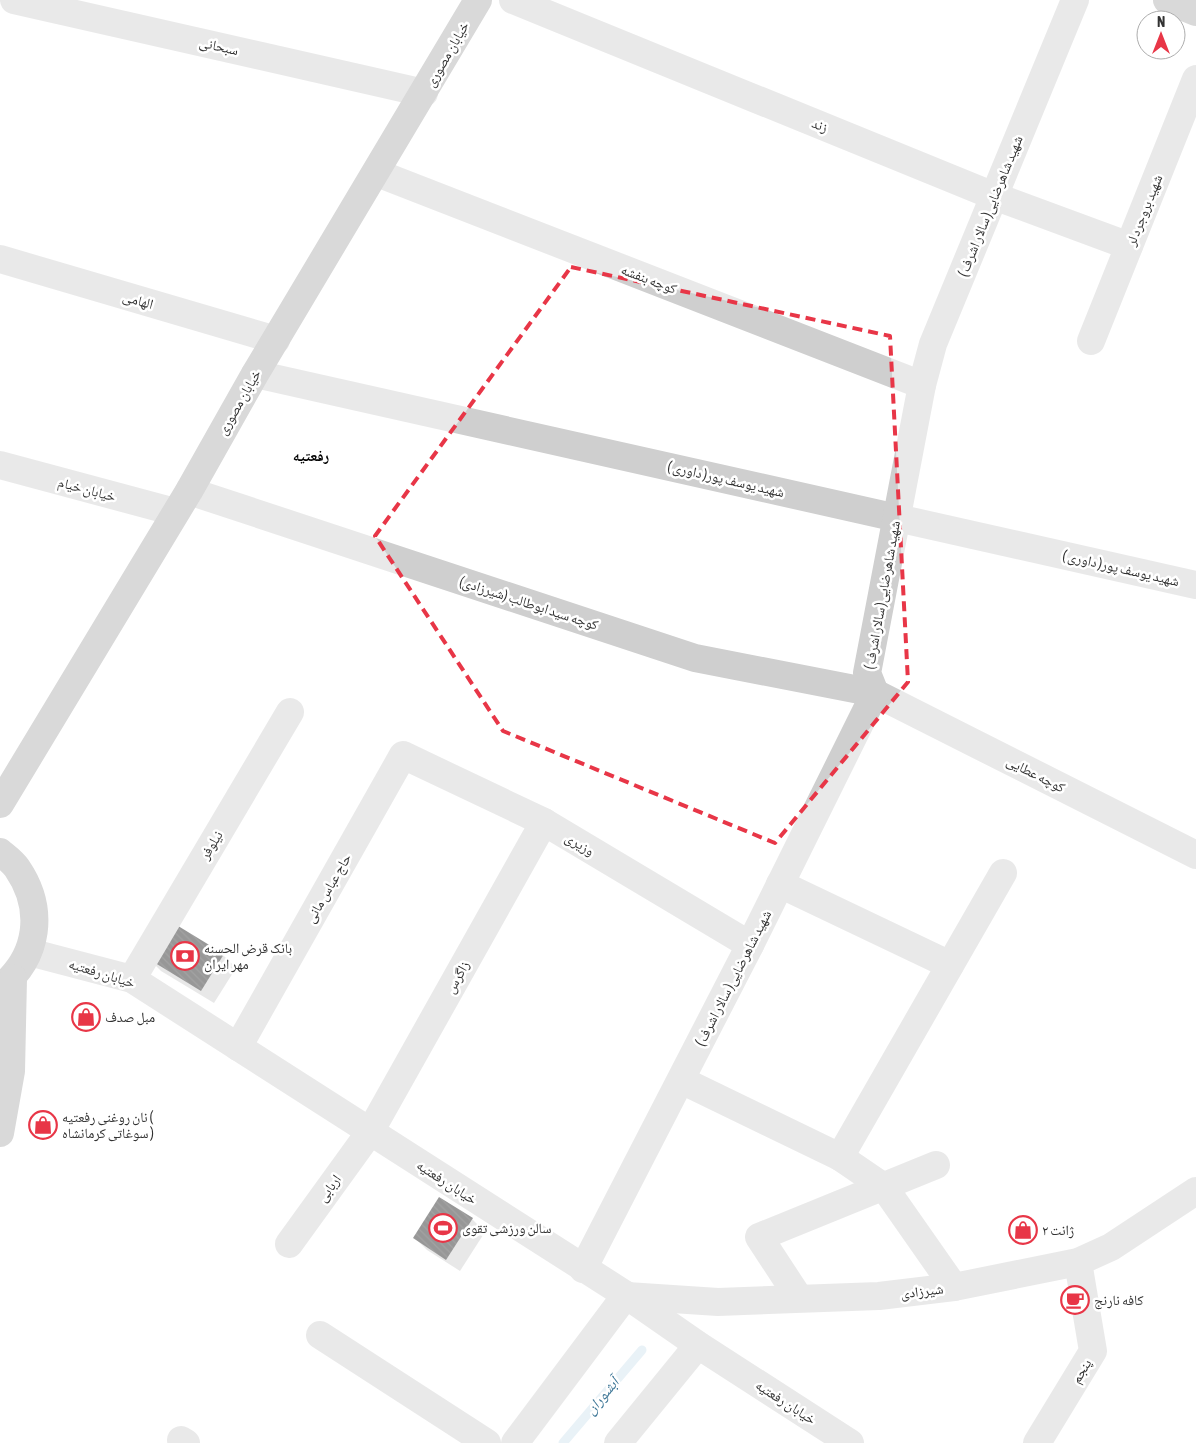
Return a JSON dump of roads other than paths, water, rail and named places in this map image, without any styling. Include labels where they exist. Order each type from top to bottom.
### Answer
[{"type":"main road","name":"خیابان مصوری","points":[[0,804],[182,502],[255,374],[478,0]]},
{"type":"main road","points":[[1167,0],[1196,12]]},
{"type":"main road","points":[[0,852],[16,866],[28,885],[34,907],[35,930],[29,952],[22,966],[6,983],[11,1070],[0,1133]]},
{"type":"street","name":"سبحانی","points":[[14,0],[424,92]]},
{"type":"street","name":"زند","points":[[513,0],[994,196],[1129,246]]},
{"type":"street","name":"شهید شاهرضایی( سالار اشرف )","points":[[583,1270],[750,946],[875,693],[867,673],[922,385],[934,344],[1075,0]]},
{"type":"street","name":"شهید بروجرد لر","points":[[1092,341],[1196,79]]},
{"type":"street","name":"کوچه بنفشه","points":[[376,172],[922,385]]},
{"type":"street","name":"الهامی","points":[[0,259],[276,340]]},
{"type":"street","name":"شهید یوسف پور( داوری )","points":[[255,374],[1196,585]]},
{"type":"street","name":"خیابان خیام","points":[[0,465],[182,502]]},
{"type":"street","name":"کوچه سید ابوطالب (شیرزادی)","points":[[182,502],[695,658],[875,693]]},
{"type":"street","name":"کوچه عطایی","points":[[875,693],[1196,855]]},
{"type":"street","name":"نیلوفر","points":[[132,979],[290,712]]},
{"type":"street","name":"وزیری","points":[[403,755],[544,822],[750,946]]},
{"type":"street","name":"حاج عباس مانی","points":[[238,1047],[403,755]]},
{"type":"street","name":"زاگرس","points":[[370,1132],[544,822]]},
{"type":"street","points":[[840,1157],[1003,872]]},
{"type":"street","points":[[780,884],[950,965]]},
{"type":"street","name":"خیابان رفعتیه","points":[[29,952],[132,979],[626,1296],[850,1443]]},
{"type":"street","points":[[681,1080],[840,1157],[884,1187],[954,1288]]},
{"type":"street","name":"اربابی","points":[[289,1244],[370,1132]]},
{"type":"street","points":[[799,1298],[759,1237],[936,1165]]},
{"type":"street","name":"شیرزادی","points":[[626,1296],[718,1302],[879,1296],[954,1288],[1078,1262],[1112,1247],[1196,1191]]},
{"type":"street","name":"پنجم","points":[[1037,1443],[1093,1351],[1078,1262]]},
{"type":"street","points":[[514,1443],[626,1296]]},
{"type":"street","points":[[320,1335],[487,1443]]},
{"type":"street","points":[[618,1443],[698,1345]]},
{"type":"waterway","name":"آبشوران","points":[[563,1443],[642,1350]]},
{"type":"place","name":"بانک قرض الحسنه مهر ایران","points":[[185,956]]},
{"type":"place","name":"مبل صدف","points":[[86,1017]]},
{"type":"place","name":"نان روغنی رفعتیه ( سوغاتی کرمانشاه )","points":[[43,1125]]},
{"type":"place","name":"سالن ورزشی تقوی","points":[[443,1228]]},
{"type":"place","name":"ژانت ۲","points":[[1023,1230]]},
{"type":"place","name":"کافه نارنج","points":[[1075,1300]]},
{"type":"district","name":"رفعتیه","points":[[311,456]]}]
